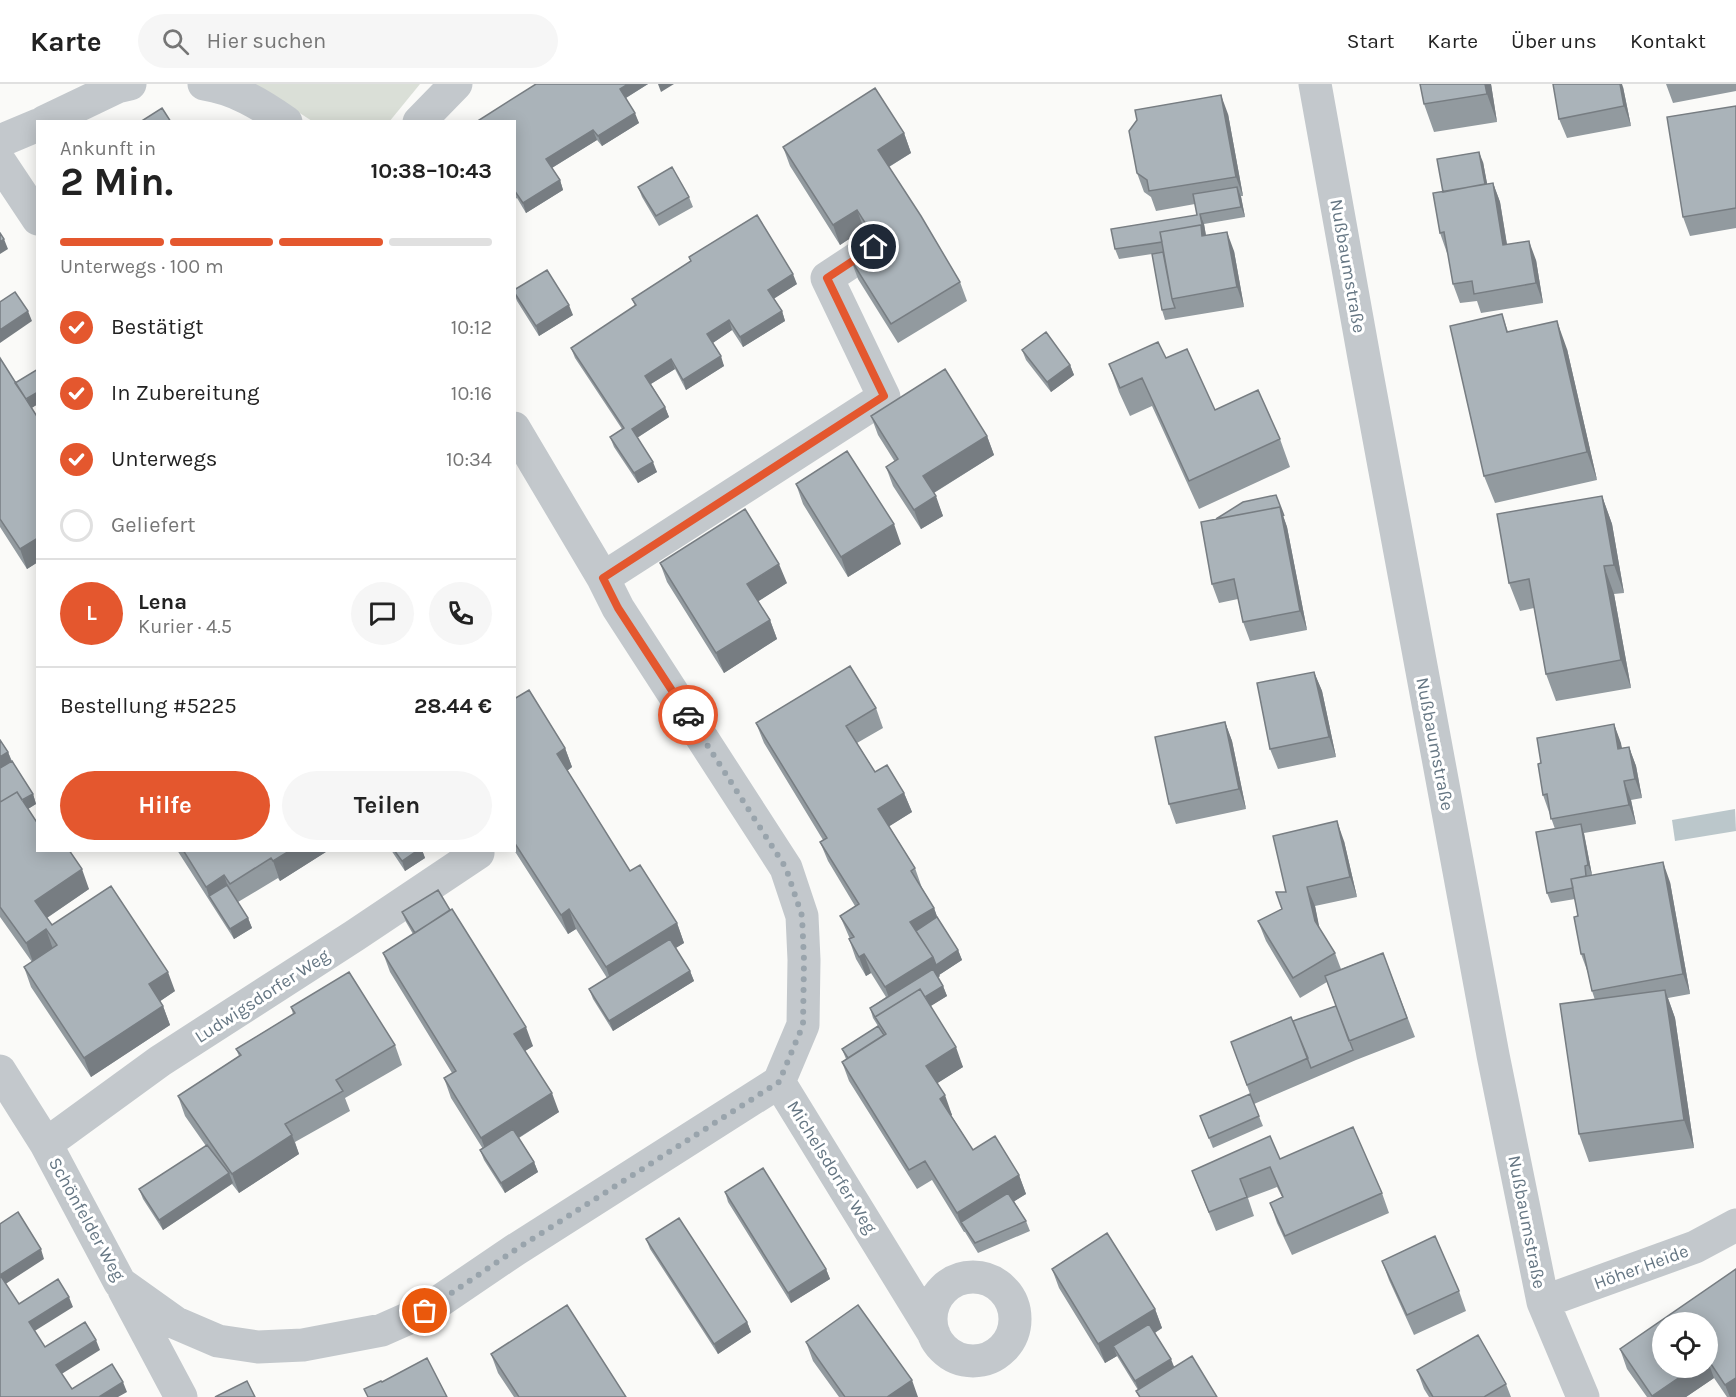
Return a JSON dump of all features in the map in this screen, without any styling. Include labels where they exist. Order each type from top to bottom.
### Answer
[{"type":"street","points":[[48,120],[117,87],[130,84]]},
{"type":"street","points":[[204,84],[236,92],[260,104],[283,120]]},
{"type":"street","points":[[421,120],[456,84]]},
{"type":"street","name":"Nußbaumstraße","points":[[1316,84],[1367,375],[1491,1043],[1543,1302],[1583,1397]]},
{"type":"street","points":[[0,141],[36,126]]},
{"type":"street","points":[[0,162],[36,216]]},
{"type":"street","points":[[603,578],[884,396],[827,278],[874,247]]},
{"type":"street","name":"Michelsdorfer Weg","points":[[516,431],[603,578],[618,608],[786,868],[802,916],[803,1025],[779,1082],[934,1334]]},
{"type":"street","name":"Ludwigsdorfer Weg","points":[[46,1144],[160,1061],[354,936],[477,852]]},
{"type":"street","name":"Schönfelder Weg","points":[[0,1071],[46,1144],[120,1283],[176,1323],[218,1341],[258,1347],[303,1345],[382,1330],[425,1311],[515,1250],[779,1082]]},
{"type":"street","name":"Höher Heide","points":[[1543,1302],[1695,1246],[1736,1225]]},
{"type":"street","points":[[120,1283],[181,1397]]},
{"type":"shaded area","points":[[255,84],[420,84],[391,120],[310,120]]},
{"type":"shaded area","points":[[1735,809],[1736,831],[1675,841],[1672,820]]},
{"type":"building","points":[[536,84],[628,84],[620,89],[635,113],[598,136],[593,130],[546,159],[560,180],[523,203],[516,193],[516,120],[479,120]]},
{"type":"building","points":[[1420,84],[1485,84],[1487,94],[1424,104]]},
{"type":"building","points":[[1553,84],[1620,84],[1624,106],[1559,119]]},
{"type":"building","points":[[875,88],[904,133],[878,150],[960,282],[891,324],[851,260],[878,243],[857,210],[833,225],[783,147]]},
{"type":"building","points":[[1221,95],[1236,177],[1149,191],[1147,180],[1137,173],[1129,131],[1137,120],[1135,110]]},
{"type":"building","points":[[1736,106],[1736,208],[1683,217],[1667,117]]},
{"type":"building","points":[[162,108],[170,120],[143,120]]},
{"type":"building","points":[[1479,152],[1485,184],[1443,192],[1437,159]]},
{"type":"building","points":[[672,167],[689,197],[656,216],[638,187]]},
{"type":"building","points":[[1493,183],[1503,245],[1529,241],[1536,283],[1474,294],[1472,281],[1453,284],[1444,232],[1440,233],[1433,193]]},
{"type":"building","points":[[1237,187],[1241,207],[1200,214],[1204,234],[1201,225],[1160,232],[1162,242],[1115,249],[1111,229],[1197,215],[1193,194]]},
{"type":"building","points":[[757,215],[793,274],[768,290],[782,311],[740,337],[729,320],[707,334],[721,356],[683,380],[671,359],[645,376],[665,407],[632,429],[653,462],[634,473],[610,437],[624,428],[571,348],[636,305],[632,299],[691,261],[689,257]]},
{"type":"building","points":[[1201,225],[1202,236],[1227,232],[1237,287],[1172,299],[1160,232]]},
{"type":"building","points":[[1163,252],[1175,308],[1162,310],[1152,254]]},
{"type":"building","points":[[547,270],[569,305],[536,326],[516,295],[516,289]]},
{"type":"building","points":[[15,292],[28,311],[0,330],[0,302]]},
{"type":"building","points":[[1502,314],[1507,332],[1557,321],[1587,452],[1484,476],[1450,326]]},
{"type":"building","points":[[1046,332],[1070,365],[1047,382],[1022,350]]},
{"type":"building","points":[[1158,342],[1166,358],[1187,349],[1215,410],[1258,390],[1280,439],[1189,481],[1142,378],[1120,388],[1109,364]]},
{"type":"building","points":[[0,358],[36,415],[36,539],[20,549],[0,519]]},
{"type":"building","points":[[945,369],[987,436],[923,476],[936,496],[914,510],[886,467],[898,459],[871,416]]},
{"type":"building","points":[[36,370],[36,393],[26,399],[15,383]]},
{"type":"building","points":[[847,451],[894,524],[841,557],[796,484]]},
{"type":"building","points":[[1276,495],[1284,516],[1280,507],[1216,519],[1243,502]]},
{"type":"building","points":[[1602,496],[1614,565],[1604,566],[1621,660],[1546,674],[1529,579],[1509,583],[1497,514]]},
{"type":"building","points":[[1280,507],[1300,611],[1243,622],[1234,579],[1212,584],[1201,522]]},
{"type":"building","points":[[745,509],[779,564],[747,584],[770,620],[716,653],[660,563]]},
{"type":"building","points":[[850,666],[876,708],[846,726],[875,772],[887,765],[904,793],[878,809],[915,868],[911,871],[934,908],[910,922],[933,957],[885,987],[864,954],[859,957],[849,939],[854,937],[840,916],[859,904],[820,842],[827,838],[756,723]]},
{"type":"building","points":[[1314,672],[1329,737],[1270,749],[1257,683]]},
{"type":"building","points":[[529,690],[565,748],[557,754],[630,871],[640,865],[677,923],[606,967],[569,909],[561,915],[516,845],[516,698]]},
{"type":"building","points":[[1225,722],[1239,789],[1169,804],[1155,737]]},
{"type":"building","points":[[1614,724],[1618,749],[1629,747],[1635,779],[1624,781],[1629,805],[1551,819],[1547,794],[1543,795],[1537,738]]},
{"type":"building","points":[[0,740],[8,752],[0,757]]},
{"type":"building","points":[[12,761],[33,794],[22,800],[17,792],[0,802],[0,768]]},
{"type":"building","points":[[17,792],[36,821],[36,852],[70,852],[82,869],[35,901],[52,925],[111,886],[168,972],[149,984],[163,1006],[84,1058],[24,967],[57,945],[46,929],[26,943],[0,907],[0,802]]},
{"type":"building","points":[[1337,821],[1350,877],[1307,887],[1315,921],[1335,953],[1293,978],[1258,921],[1282,909],[1276,892],[1286,892],[1273,836]]},
{"type":"building","points":[[1581,824],[1588,865],[1585,866],[1586,876],[1571,879],[1573,888],[1547,893],[1536,832]]},
{"type":"building","points":[[184,852],[288,852],[273,861],[271,858],[230,884],[224,875],[206,887]]},
{"type":"building","points":[[395,852],[415,852],[402,861]]},
{"type":"building","points":[[1663,862],[1683,974],[1592,991],[1584,954],[1581,954],[1574,917],[1578,916],[1571,879]]},
{"type":"building","points":[[227,885],[248,918],[230,929],[209,896]]},
{"type":"building","points":[[438,890],[450,910],[415,933],[402,912]]},
{"type":"building","points":[[452,909],[526,1027],[514,1034],[552,1093],[481,1138],[444,1078],[456,1071],[383,953]]},
{"type":"building","points":[[937,917],[958,950],[936,965],[916,931]]},
{"type":"building","points":[[670,939],[690,971],[609,1021],[589,989]]},
{"type":"building","points":[[1383,953],[1407,1018],[1349,1041],[1325,976]]},
{"type":"building","points":[[933,969],[943,986],[925,997],[920,989],[875,1017],[870,1008]]},
{"type":"building","points":[[349,972],[395,1045],[336,1080],[343,1091],[285,1124],[292,1135],[232,1174],[178,1096],[241,1055],[236,1049],[295,1013],[291,1007]]},
{"type":"building","points":[[920,989],[956,1047],[926,1066],[945,1095],[940,1099],[973,1150],[995,1136],[1019,1175],[957,1213],[925,1161],[909,1170],[842,1062],[886,1034],[875,1017]]},
{"type":"building","points":[[1665,990],[1684,1120],[1579,1134],[1560,1004]]},
{"type":"building","points":[[1336,1006],[1353,1050],[1311,1068],[1293,1021]]},
{"type":"building","points":[[1291,1017],[1308,1058],[1247,1085],[1231,1042]]},
{"type":"building","points":[[878,1026],[884,1035],[848,1058],[842,1049]]},
{"type":"building","points":[[1250,1094],[1259,1116],[1209,1138],[1200,1116]]},
{"type":"building","points":[[1353,1127],[1382,1193],[1285,1236],[1270,1203],[1283,1197],[1270,1167],[1240,1179],[1247,1197],[1209,1212],[1192,1171],[1270,1136],[1280,1159]]},
{"type":"building","points":[[513,1129],[534,1162],[501,1183],[480,1150]]},
{"type":"building","points":[[207,1145],[229,1173],[159,1220],[139,1189]]},
{"type":"building","points":[[763,1168],[826,1269],[788,1293],[725,1192]]},
{"type":"building","points":[[1008,1193],[1026,1221],[975,1243],[961,1222]]},
{"type":"building","points":[[18,1212],[41,1249],[0,1275],[0,1224]]},
{"type":"building","points":[[679,1218],[747,1322],[714,1344],[646,1239]]},
{"type":"building","points":[[1107,1233],[1155,1309],[1098,1344],[1052,1269]]},
{"type":"building","points":[[1435,1236],[1459,1291],[1407,1315],[1382,1261]]},
{"type":"building","points":[[1736,1269],[1736,1378],[1725,1385],[1718,1374],[1718,1312],[1674,1312]]},
{"type":"building","points":[[0,1275],[19,1304],[58,1279],[69,1297],[29,1322],[45,1347],[85,1322],[96,1340],[56,1365],[72,1389],[112,1364],[123,1382],[99,1397],[0,1397]]},
{"type":"building","points":[[567,1305],[626,1397],[519,1397],[491,1354]]},
{"type":"building","points":[[858,1305],[912,1380],[887,1397],[845,1397],[806,1342]]},
{"type":"building","points":[[1149,1324],[1171,1359],[1135,1381],[1113,1346]]},
{"type":"building","points":[[1652,1327],[1652,1378],[1678,1378],[1652,1396],[1620,1349]]},
{"type":"building","points":[[1478,1335],[1506,1384],[1484,1397],[1433,1397],[1417,1370]]},
{"type":"building","points":[[1192,1356],[1217,1397],[1140,1397],[1136,1391]]},
{"type":"building","points":[[427,1358],[447,1397],[368,1397],[364,1389]]},
{"type":"building","points":[[247,1381],[255,1397],[215,1397]]},
{"type":"way so far","points":[[425,1311],[515,1250],[779,1082],[803,1025],[802,916],[786,868],[688,715]]},
{"type":"route","points":[[688,715],[618,608],[603,578],[884,396],[827,278],[874,247]]}]
